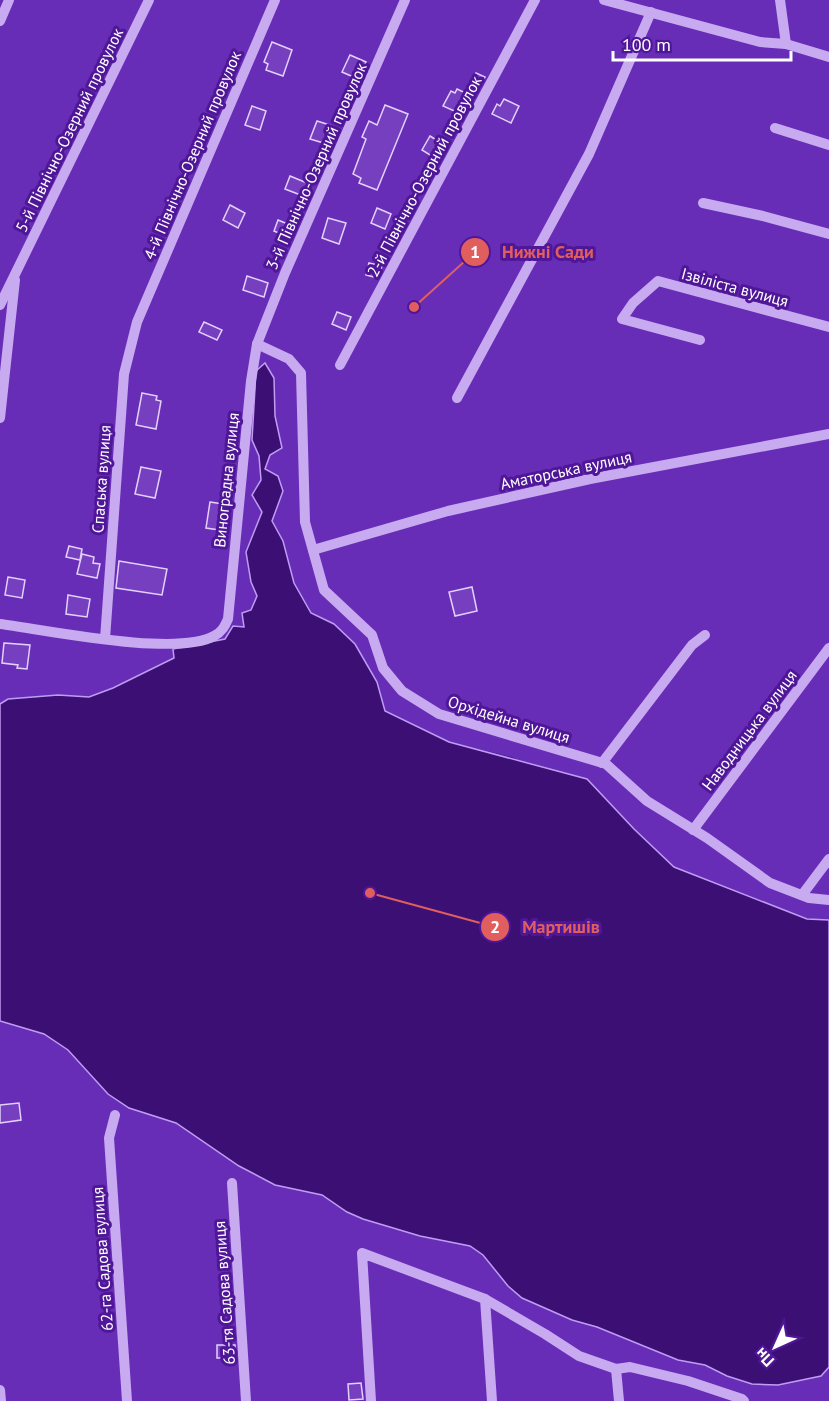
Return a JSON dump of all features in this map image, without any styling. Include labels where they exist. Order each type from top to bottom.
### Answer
[{"type":"street","points":[[0,21],[9,0]]},
{"type":"street","name":"5-й Північно-Озерний провулок","points":[[0,305],[149,0]]},
{"type":"street","name":"4-й Північно-Озерний провулок","points":[[137,322],[275,0]]},
{"type":"street","name":"3-й Північно-Озерний провулок","points":[[257,344],[285,273],[405,0]]},
{"type":"street","name":"2-й Північно-Озерний провулок","points":[[340,365],[535,0]]},
{"type":"street","points":[[604,0],[760,42],[786,44],[829,57]]},
{"type":"street","points":[[780,0],[786,44]]},
{"type":"street","points":[[457,398],[589,154],[651,12]]},
{"type":"street","points":[[775,128],[829,145]]},
{"type":"street","points":[[703,203],[829,234]]},
{"type":"street","points":[[0,418],[16,274]]},
{"type":"street","name":"Ізвіліста вулиця","points":[[700,340],[622,319],[633,303],[658,281],[829,327]]},
{"type":"street","name":"Спаська вулиця","points":[[105,639],[124,374],[137,322]]},
{"type":"street","name":"Орхідейна вулиця","points":[[257,344],[289,359],[301,373],[305,522],[324,590],[372,635],[383,668],[402,691],[439,714],[606,764],[647,801],[770,883],[802,895],[829,900]]},
{"type":"street","name":"Виноградна вулиця","points":[[105,639],[133,643],[192,643],[213,637],[223,630],[228,619],[251,381],[257,344]]},
{"type":"street","name":"Аматорська вулиця","points":[[313,550],[448,511],[590,479],[829,434]]},
{"type":"street","points":[[0,624],[105,639]]},
{"type":"street","points":[[602,763],[692,645],[705,635]]},
{"type":"street","name":"Наводницька вулиця","points":[[693,830],[829,648]]},
{"type":"street","points":[[802,895],[829,859]]},
{"type":"street","name":"62-га Садова вулиця","points":[[115,1115],[109,1138],[126,1401]]},
{"type":"street","name":"63-тя Садова вулиця","points":[[232,1183],[246,1401]]},
{"type":"street","points":[[370,1401],[362,1253],[485,1299],[579,1356],[616,1369],[630,1367],[687,1381],[743,1400]]},
{"type":"street","points":[[485,1299],[492,1401]]},
{"type":"street","points":[[616,1369],[619,1401]]},
{"type":"street","points":[[0,1390],[1,1401]]},
{"type":"shaded area","points":[[0,0],[829,0],[829,920],[807,919],[674,867],[634,829],[512,757],[449,742],[385,711],[377,682],[244,628],[233,626],[225,639],[186,647],[174,658],[113,688],[89,697],[58,695],[8,699],[0,704]]},
{"type":"shaded area","points":[[265,363],[274,378],[275,416],[282,448],[270,455],[265,469],[278,476],[283,491],[272,521],[283,541],[294,583],[311,613],[334,624],[355,644],[377,682],[385,711],[449,742],[587,779],[674,867],[807,919],[829,920],[829,1367],[821,1376],[778,1385],[752,1384],[727,1376],[705,1365],[678,1360],[597,1327],[572,1320],[522,1298],[508,1286],[483,1255],[470,1246],[420,1236],[363,1219],[347,1212],[322,1195],[275,1185],[239,1166],[176,1123],[129,1108],[108,1094],[68,1050],[44,1034],[0,1021],[0,704],[8,699],[58,695],[89,697],[113,688],[174,658],[173,649],[225,639],[233,626],[244,627],[242,613],[251,610],[257,596],[251,582],[246,552],[262,512],[252,495],[261,480],[259,456],[252,440],[256,371]]},
{"type":"shaded area","points":[[0,1021],[44,1034],[68,1050],[108,1094],[129,1108],[176,1123],[239,1166],[275,1184],[322,1195],[347,1212],[363,1219],[420,1236],[470,1246],[483,1255],[508,1286],[522,1298],[572,1320],[597,1327],[678,1360],[704,1365],[727,1376],[821,1376],[829,1367],[829,1401],[0,1401]]},
{"type":"building","points":[[272,42],[292,50],[283,76],[266,70],[268,64],[264,62]]},
{"type":"building","points":[[350,55],[366,62],[358,79],[342,72]]},
{"type":"building","points":[[476,73],[485,77],[479,88],[471,84]]},
{"type":"building","points":[[457,89],[470,95],[461,114],[443,106],[451,91],[455,93]]},
{"type":"building","points":[[504,99],[519,106],[511,123],[492,114],[497,104],[500,106]]},
{"type":"building","points":[[385,105],[408,114],[377,190],[359,183],[361,178],[353,174],[366,139],[362,137],[369,121],[377,125]]},
{"type":"building","points":[[252,106],[266,111],[260,130],[245,125]]},
{"type":"building","points":[[317,121],[333,126],[327,144],[310,139]]},
{"type":"building","points":[[430,136],[446,146],[438,160],[422,150]]},
{"type":"building","points":[[290,176],[307,183],[303,196],[285,189]]},
{"type":"building","points":[[230,205],[245,213],[238,228],[223,220]]},
{"type":"building","points":[[377,208],[391,214],[385,229],[371,223]]},
{"type":"building","points":[[328,218],[346,223],[339,244],[322,238]]},
{"type":"building","points":[[278,220],[290,225],[286,236],[274,231]]},
{"type":"building","points":[[369,263],[382,266],[378,278],[366,275]]},
{"type":"building","points":[[247,276],[268,283],[264,297],[243,290]]},
{"type":"building","points":[[337,312],[351,317],[346,330],[332,324]]},
{"type":"building","points":[[204,322],[222,330],[217,340],[199,332]]},
{"type":"building","points":[[142,393],[157,396],[156,400],[161,401],[156,429],[136,425]]},
{"type":"building","points":[[141,467],[161,471],[155,498],[135,494]]},
{"type":"building","points":[[210,502],[230,505],[226,531],[206,528]]},
{"type":"building","points":[[69,546],[82,549],[80,560],[66,557]]},
{"type":"building","points":[[82,554],[94,557],[93,563],[100,564],[97,578],[77,574]]},
{"type":"building","points":[[119,561],[167,569],[162,595],[116,588]]},
{"type":"building","points":[[8,577],[25,580],[22,598],[5,595]]},
{"type":"building","points":[[472,587],[477,611],[455,616],[449,592]]},
{"type":"building","points":[[68,595],[90,599],[87,617],[66,614]]},
{"type":"building","points":[[4,643],[30,645],[27,669],[2,663]]},
{"type":"building","points":[[19,1103],[21,1120],[0,1123],[0,1105]]},
{"type":"building","points":[[217,1345],[235,1345],[235,1358],[217,1358]]},
{"type":"building","points":[[361,1383],[363,1399],[349,1400],[348,1384]]},
{"type":"place","name":"Нижні Сади","points":[[414,307]]},
{"type":"place","name":"Мартишів","points":[[370,893]]}]
